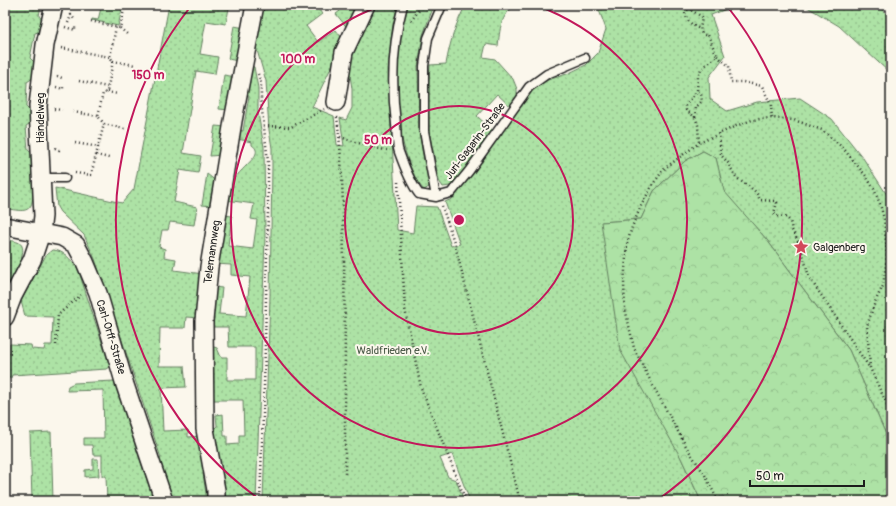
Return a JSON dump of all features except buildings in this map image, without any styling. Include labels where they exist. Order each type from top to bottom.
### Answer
[{"type":"street","name":"Händelweg","points":[[5,317],[13,296],[32,260],[41,233],[43,216],[38,106],[45,45],[54,5]]},
{"type":"street","name":"Telemannweg","points":[[216,501],[216,490],[205,429],[204,321],[209,267],[234,114],[255,5]]},
{"type":"street","points":[[336,102],[344,52],[366,5]]},
{"type":"street","name":"Carl-Orff-Straße","points":[[5,226],[62,237],[76,245],[86,262],[98,294],[164,501]]},
{"type":"lane","points":[[403,5],[396,28],[393,69],[394,109],[399,151],[414,187],[419,194],[436,197],[424,131],[424,66],[428,38],[442,5]]},
{"type":"lane","name":"Juri-Gagarin-Straße","points":[[436,197],[451,193],[496,134],[529,87],[547,74],[585,58]]},
{"type":"lane","points":[[41,178],[68,175]]},
{"type":"path","points":[[120,28],[125,5]]},
{"type":"path","points":[[682,5],[686,17],[692,26],[700,29]]},
{"type":"path","points":[[684,9],[693,11],[702,17],[700,29],[702,34],[708,35],[717,56],[729,66],[731,82],[743,82],[762,86],[771,105],[772,118]]},
{"type":"path","points":[[71,15],[74,19]]},
{"type":"path","points":[[91,21],[120,28],[127,34]]},
{"type":"path","points":[[107,92],[113,61],[110,56],[116,27]]},
{"type":"path","points":[[71,50],[110,56]]},
{"type":"path","points":[[699,143],[698,125],[695,118],[686,110],[686,106],[697,90],[698,77],[701,69],[717,56]]},
{"type":"path","points":[[113,61],[135,64]]},
{"type":"path","points":[[257,69],[261,83],[261,102],[268,162],[264,387],[260,501]]},
{"type":"path","points":[[78,81],[107,86]]},
{"type":"path","points":[[695,118],[696,107],[702,100],[701,94],[697,90]]},
{"type":"path","points":[[98,116],[103,93],[107,92],[118,94]]},
{"type":"path","points":[[264,126],[291,127],[310,118],[336,102],[340,137],[342,184],[345,341],[345,476]]},
{"type":"path","points":[[73,112],[98,116],[104,124],[125,129]]},
{"type":"path","points":[[718,501],[705,476],[687,448],[634,348],[625,308],[625,264],[632,227],[641,206],[665,168],[699,143],[719,133],[752,120],[772,118],[794,120],[822,130],[842,147],[870,182],[876,194],[884,219],[887,256],[883,286],[875,302],[867,326],[870,368]]},
{"type":"path","points":[[68,175],[91,175],[104,124]]},
{"type":"path","points":[[719,133],[722,155],[729,164],[730,168],[733,170],[735,176],[744,184],[753,188],[758,194],[760,200],[775,201],[777,203],[774,213],[776,216],[786,217],[790,221],[792,230],[801,247],[809,278],[870,368],[891,413]]},
{"type":"path","points":[[340,137],[374,148],[399,151]]},
{"type":"path","points":[[75,142],[98,146]]},
{"type":"path","points":[[96,155],[109,158]]},
{"type":"path","points":[[398,177],[405,309],[421,388],[466,501]]},
{"type":"path","points":[[436,197],[441,205],[455,245],[520,501]]},
{"type":"path","points":[[56,345],[58,315],[86,292]]},
{"type":"green space","points":[[8,5],[41,5],[39,16],[43,21],[41,31],[35,33],[30,58],[35,63],[33,78],[27,82],[26,107],[32,113],[32,122],[26,126],[28,150],[34,155],[37,195],[33,195],[31,205],[26,210],[8,209],[10,196],[5,195],[5,15]]},
{"type":"green space","points":[[95,5],[112,5],[116,7],[116,5],[123,5],[118,26],[92,20],[98,20],[101,8]]},
{"type":"green space","points":[[169,5],[212,5],[229,8],[226,24],[206,21],[200,54],[218,57],[215,74],[196,71],[183,153],[201,156],[198,173],[180,170],[174,202],[197,207],[194,225],[170,222],[168,230],[162,230],[159,247],[165,249],[164,257],[176,259],[174,270],[203,274],[199,318],[186,317],[185,328],[160,328],[159,366],[184,366],[186,387],[161,388],[163,431],[188,430],[188,437],[201,436],[205,472],[203,473],[207,501],[177,501],[176,498],[172,499],[159,459],[161,458],[95,259],[84,235],[60,212],[57,207],[55,188],[122,203],[134,189]]},
{"type":"green space","name":"Waldfrieden e.V.","points":[[261,5],[320,5],[317,7],[322,14],[306,26],[318,42],[336,30],[344,41],[312,107],[334,116],[337,145],[344,146],[340,118],[346,120],[352,108],[352,89],[347,53],[371,5],[398,5],[393,24],[388,70],[397,230],[413,233],[416,206],[437,207],[451,246],[460,244],[445,202],[452,199],[516,112],[528,93],[541,82],[567,74],[586,65],[598,53],[606,29],[599,10],[587,5],[737,5],[711,15],[725,56],[709,77],[710,99],[727,111],[757,102],[800,98],[832,119],[863,158],[891,201],[891,446],[849,350],[767,240],[723,191],[716,158],[703,151],[685,161],[654,191],[641,219],[602,222],[681,458],[701,501],[470,501],[452,454],[440,458],[448,477],[456,480],[464,501],[350,501],[349,496],[325,498],[325,501],[263,501],[270,297],[272,148],[269,130],[266,81],[254,40]]},
{"type":"green space","points":[[336,5],[360,5],[349,30],[336,14],[340,11]]},
{"type":"green space","points":[[406,5],[434,5],[423,35],[418,67],[419,131],[424,161],[430,181],[429,187],[424,190],[416,180],[408,160],[399,123],[397,103],[397,63]]},
{"type":"green space","points":[[466,5],[516,5],[504,18],[500,29],[498,46],[486,44],[483,57],[495,59],[513,79],[517,89],[517,97],[510,106],[497,94],[477,116],[494,132],[467,169],[450,186],[443,187],[439,181],[429,131],[428,89],[430,65],[446,64],[453,34]]},
{"type":"green space","points":[[804,5],[879,5],[891,19],[891,74],[839,26]]},
{"type":"green space","points":[[234,26],[245,28],[238,61],[228,59]]},
{"type":"green space","points":[[250,66],[254,67],[258,88],[258,113],[264,147],[265,237],[256,501],[224,501],[214,429],[217,426],[216,415],[223,414],[224,436],[227,436],[227,445],[239,444],[239,435],[244,435],[243,400],[211,400],[211,348],[217,348],[221,357],[227,357],[227,380],[255,380],[255,347],[229,347],[228,327],[211,327],[214,287],[222,288],[219,314],[246,316],[250,277],[231,275],[231,265],[216,264],[224,215],[232,216],[228,246],[253,249],[257,220],[251,219],[254,204],[226,200],[229,185],[256,153],[252,142],[237,139],[238,130],[243,131],[249,96],[244,95]]},
{"type":"green space","points":[[224,75],[236,77],[229,110],[219,109]]},
{"type":"green space","points":[[215,126],[226,127],[222,155],[210,156]]},
{"type":"green space","points":[[703,151],[716,158],[724,191],[767,240],[849,350],[891,446],[891,501],[725,501],[723,496],[711,501],[701,501],[681,458],[620,350],[601,222],[641,219],[654,191],[685,161]]},
{"type":"green space","points":[[207,174],[217,182],[213,206],[202,205]]},
{"type":"green space","points":[[5,240],[18,242],[22,246],[23,249],[21,259],[24,260],[5,297]]},
{"type":"green space","points":[[52,250],[56,250],[64,254],[78,269],[110,367],[107,369],[12,375],[11,378],[5,378],[5,353],[10,353],[10,344],[31,345],[32,349],[44,350],[45,345],[52,345],[53,317],[25,316],[21,301],[46,255]]},
{"type":"green space","points":[[114,381],[154,501],[107,501],[106,476],[102,476],[102,455],[93,455],[92,445],[84,445],[84,438],[104,438],[103,390],[67,391],[68,386],[74,383]]},
{"type":"green space","points":[[51,432],[53,501],[32,501],[30,433]]},
{"type":"green space","points":[[93,459],[98,459],[99,476],[85,477],[85,470],[93,469]]},
{"type":"place","name":"Galgenberg","points":[[801,247]]}]
